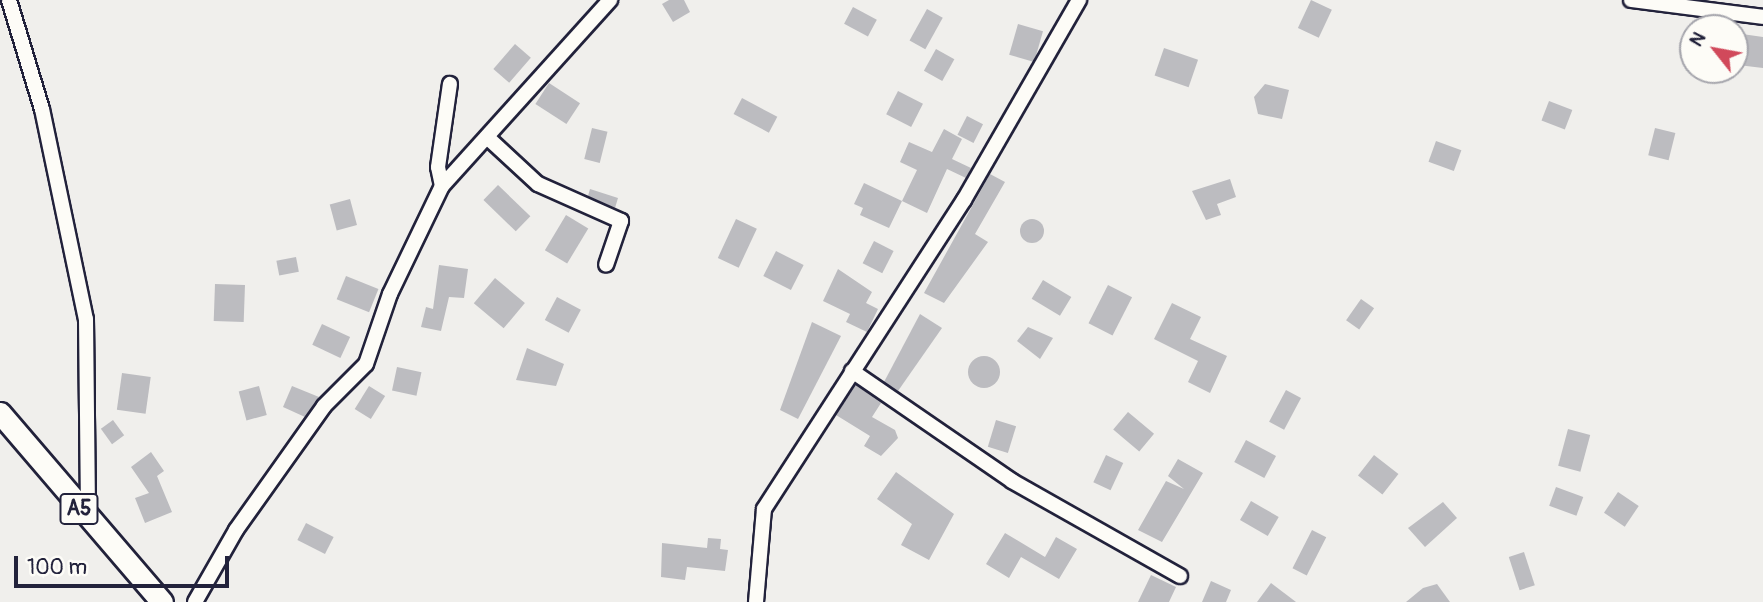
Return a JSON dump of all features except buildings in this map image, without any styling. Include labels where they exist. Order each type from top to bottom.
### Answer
[{"type":"highway","name":"A5","points":[[0,413],[88,520],[162,602]]},
{"type":"street","points":[[9,0],[42,109],[86,319],[88,520]]},
{"type":"street","points":[[195,602],[236,530],[324,406],[366,365],[390,294],[442,186],[610,0]]},
{"type":"street","points":[[756,602],[764,509],[964,200],[1079,0]]},
{"type":"street","points":[[1631,0],[1763,17]]},
{"type":"street","points":[[442,186],[438,167],[450,84]]},
{"type":"street","points":[[487,137],[538,184],[621,222],[606,265]]},
{"type":"street","points":[[852,372],[1012,481],[1180,576]]}]
